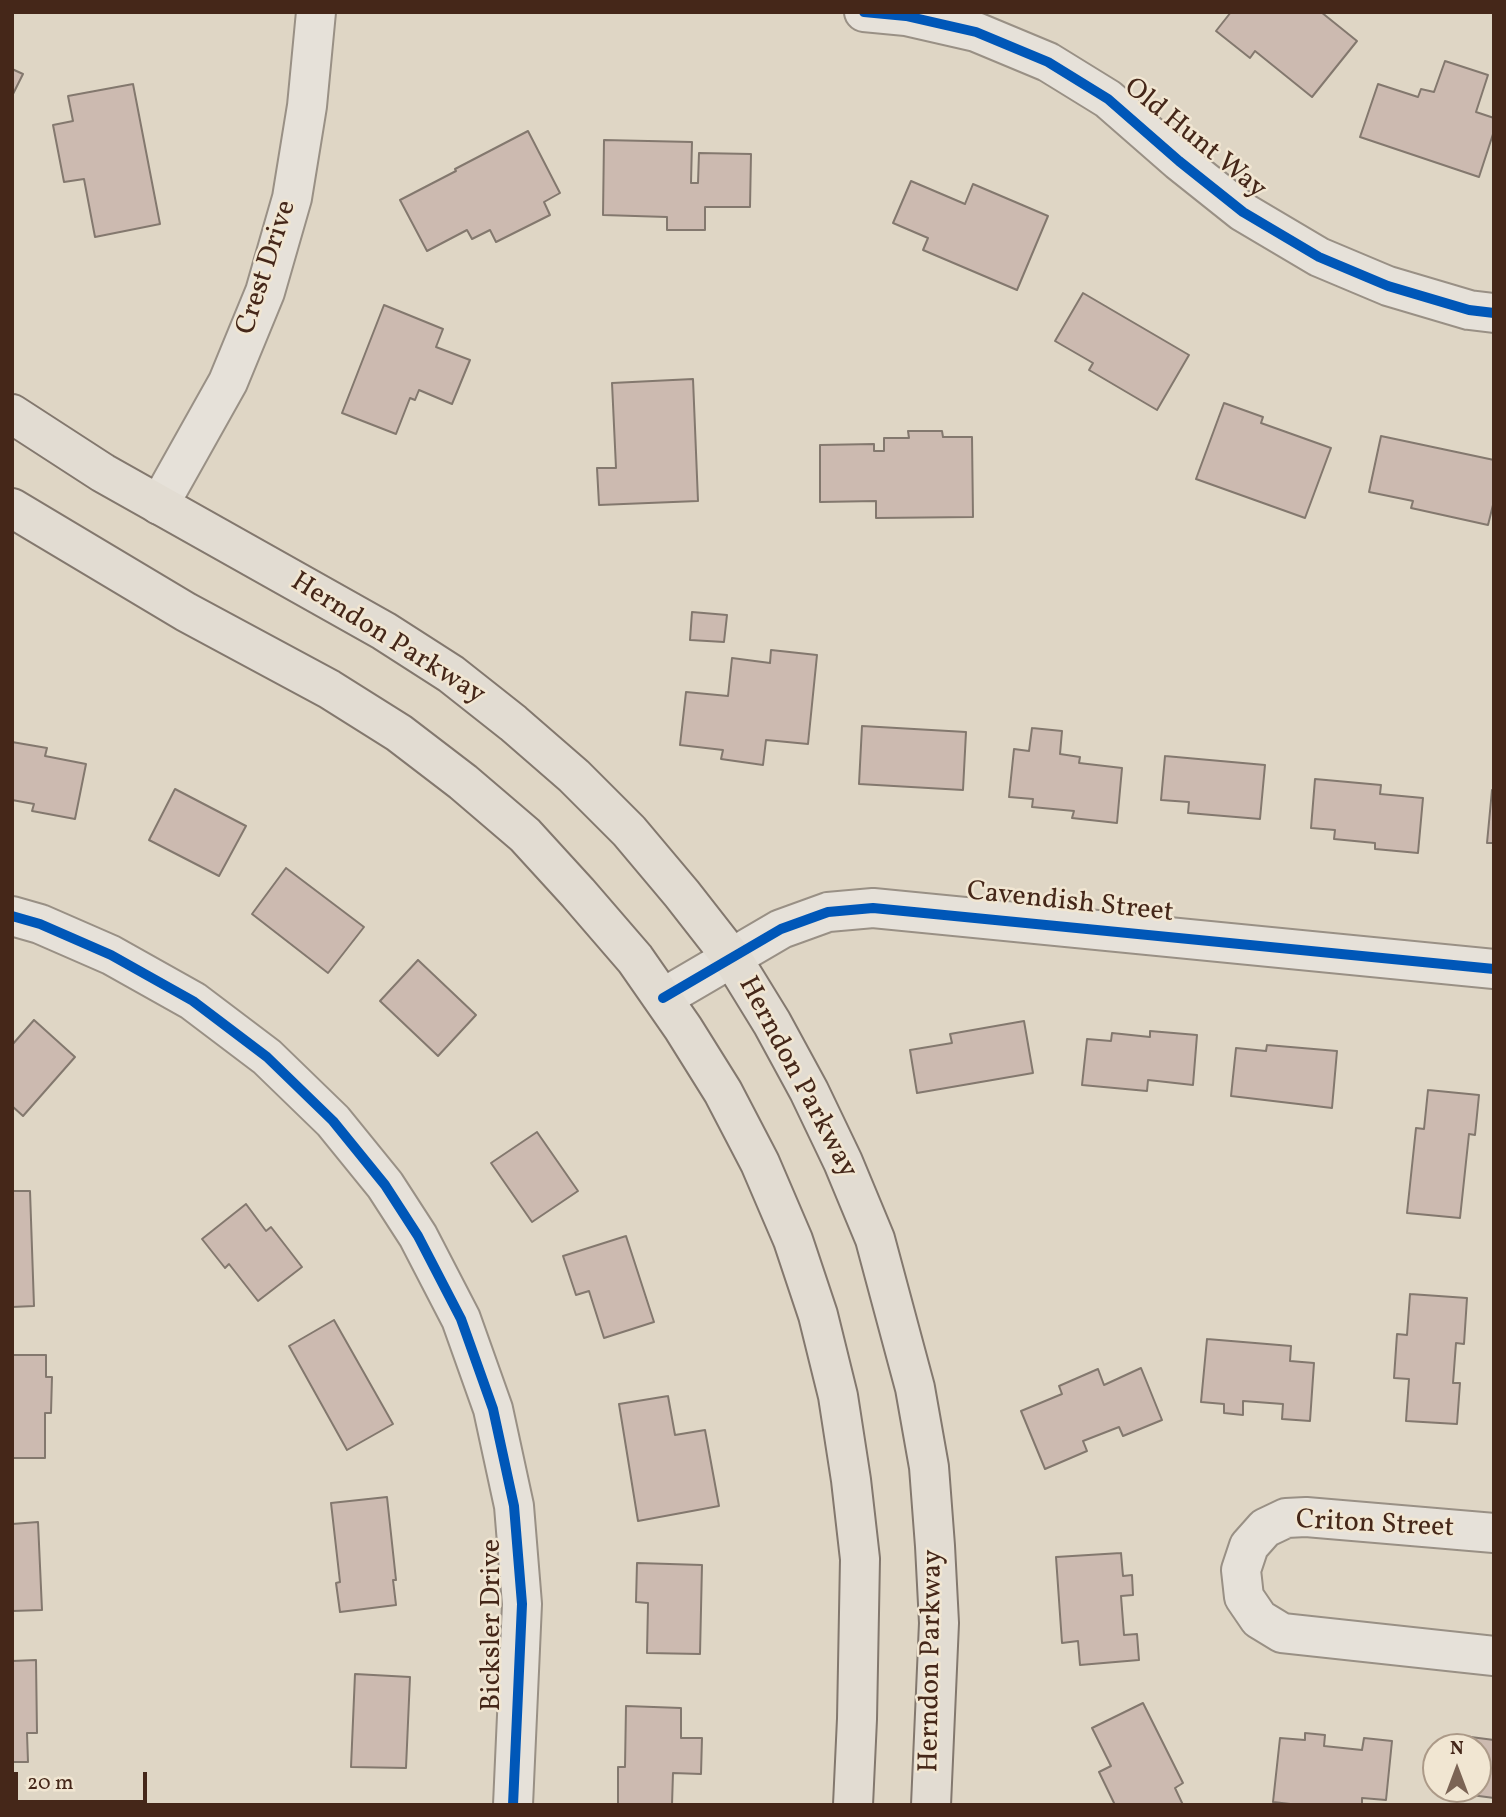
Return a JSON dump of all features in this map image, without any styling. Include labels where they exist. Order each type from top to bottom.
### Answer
[{"type":"main road","name":"Herndon Parkway","points":[[12,414],[103,473],[384,631],[451,674],[574,776],[629,831],[732,958],[772,1023],[844,1162],[875,1239],[915,1388],[929,1467],[939,1623],[931,1805]]},
{"type":"main road","points":[[12,508],[162,598],[329,689],[399,733],[463,782],[525,835],[627,950],[663,998],[723,1092],[760,1163],[806,1278],[838,1396],[852,1480],[860,1559],[853,1805]]},
{"type":"street","name":"Crest Drive","points":[[159,505],[228,382],[265,292],[292,198],[307,106],[316,12]]},
{"type":"street","name":"Old Hunt Way","points":[[864,12],[906,16],[976,32],[1048,62],[1108,99],[1243,212],[1319,257],[1388,286],[1469,310],[1494,313]]},
{"type":"street","name":"Cavendish Street","points":[[663,998],[781,929],[828,912],[873,908],[1494,969]]},
{"type":"street","name":"Bicksler Drive","points":[[12,916],[40,924],[111,955],[193,1000],[267,1057],[333,1121],[385,1185],[418,1236],[461,1319],[493,1409],[514,1506],[522,1604],[513,1805]]},
{"type":"street","name":"Criton Street","points":[[1494,1533],[1306,1517],[1286,1518],[1265,1528],[1249,1546],[1241,1570],[1244,1597],[1259,1619],[1282,1633],[1494,1656]]},
{"type":"building","points":[[1231,12],[1321,12],[1357,41],[1312,97],[1255,51],[1250,58],[1216,31]]},
{"type":"building","points":[[1445,61],[1488,75],[1476,112],[1494,118],[1494,131],[1479,177],[1360,137],[1378,84],[1418,97],[1421,89],[1434,92]]},
{"type":"building","points":[[12,69],[23,74],[12,96]]},
{"type":"building","points":[[133,84],[160,224],[95,237],[84,179],[64,182],[53,125],[73,121],[68,96]]},
{"type":"building","points":[[528,131],[560,193],[544,202],[550,215],[496,242],[490,230],[472,239],[467,230],[427,251],[400,200]]},
{"type":"building","points":[[604,140],[692,142],[691,183],[698,183],[699,153],[751,154],[750,207],[705,207],[705,230],[667,230],[667,217],[603,215]]},
{"type":"building","points":[[911,181],[965,204],[973,184],[1048,216],[1017,290],[923,250],[928,238],[893,223]]},
{"type":"building","points":[[1083,293],[1189,355],[1157,410],[1089,370],[1093,363],[1055,341]]},
{"type":"building","points":[[384,305],[443,329],[436,347],[470,360],[452,404],[419,390],[415,400],[410,398],[396,434],[342,413]]},
{"type":"building","points":[[693,379],[698,501],[599,505],[597,468],[616,468],[612,383]]},
{"type":"building","points":[[1224,403],[1263,417],[1261,423],[1331,448],[1305,518],[1196,479]]},
{"type":"building","points":[[908,431],[942,431],[943,437],[972,437],[973,517],[876,518],[876,501],[820,502],[820,445],[874,444],[874,451],[884,451],[884,438],[909,438]]},
{"type":"building","points":[[1381,436],[1494,460],[1494,501],[1488,525],[1411,508],[1413,501],[1369,492]]},
{"type":"building","points":[[692,612],[727,615],[724,642],[690,640]]},
{"type":"building","points":[[771,650],[817,655],[808,744],[766,740],[763,765],[721,759],[723,750],[680,745],[686,692],[728,696],[732,658],[770,663]]},
{"type":"building","points":[[862,726],[966,732],[963,790],[859,784]]},
{"type":"building","points":[[1032,728],[1062,731],[1060,754],[1080,757],[1079,763],[1122,768],[1117,823],[1072,818],[1074,811],[1032,807],[1033,799],[1009,797],[1014,749],[1029,751]]},
{"type":"building","points":[[12,742],[47,748],[45,756],[86,764],[75,819],[32,811],[34,804],[12,800]]},
{"type":"building","points":[[1165,756],[1265,765],[1260,819],[1188,813],[1189,802],[1161,800]]},
{"type":"building","points":[[1315,779],[1381,785],[1380,794],[1423,798],[1418,853],[1375,849],[1375,843],[1334,839],[1335,830],[1311,828]]},
{"type":"building","points":[[175,789],[246,826],[219,876],[149,840]]},
{"type":"building","points":[[1492,790],[1494,843],[1487,843]]},
{"type":"building","points":[[286,868],[364,927],[328,973],[252,914]]},
{"type":"building","points":[[418,960],[476,1015],[438,1056],[380,1001]]},
{"type":"building","points":[[34,1020],[75,1057],[23,1116],[12,1106],[12,1045]]},
{"type":"building","points":[[1024,1021],[1033,1073],[917,1093],[910,1050],[952,1043],[950,1034]]},
{"type":"building","points":[[1150,1031],[1197,1035],[1193,1085],[1148,1080],[1147,1091],[1082,1085],[1087,1039],[1111,1041],[1112,1033],[1150,1037]]},
{"type":"building","points":[[1267,1045],[1337,1051],[1332,1108],[1231,1096],[1236,1048],[1266,1051]]},
{"type":"building","points":[[1428,1090],[1479,1095],[1475,1135],[1469,1134],[1460,1218],[1407,1213],[1416,1128],[1424,1129]]},
{"type":"building","points":[[537,1132],[578,1191],[532,1222],[491,1163]]},
{"type":"building","points":[[12,1191],[30,1191],[34,1306],[12,1307]]},
{"type":"building","points":[[246,1204],[266,1231],[271,1227],[302,1267],[258,1301],[229,1264],[225,1268],[202,1239]]},
{"type":"building","points":[[626,1236],[654,1322],[604,1338],[589,1291],[576,1295],[563,1256]]},
{"type":"building","points":[[1410,1294],[1467,1298],[1464,1344],[1456,1343],[1453,1383],[1460,1383],[1457,1424],[1406,1421],[1409,1379],[1394,1378],[1397,1334],[1407,1335]]},
{"type":"building","points":[[334,1320],[393,1424],[347,1450],[289,1346]]},
{"type":"building","points":[[1207,1339],[1291,1346],[1290,1361],[1314,1363],[1310,1421],[1282,1419],[1283,1404],[1243,1401],[1243,1415],[1224,1413],[1224,1404],[1201,1402]]},
{"type":"building","points":[[12,1355],[46,1355],[46,1377],[52,1377],[51,1413],[45,1413],[45,1458],[12,1458]]},
{"type":"building","points":[[1141,1368],[1162,1420],[1123,1436],[1119,1427],[1083,1441],[1087,1451],[1045,1469],[1021,1411],[1062,1394],[1059,1386],[1098,1369],[1104,1385]]},
{"type":"building","points":[[668,1396],[675,1435],[705,1430],[719,1506],[638,1521],[619,1404]]},
{"type":"building","points":[[387,1497],[396,1605],[340,1612],[336,1583],[340,1582],[331,1503]]},
{"type":"building","points":[[38,1522],[42,1610],[12,1611],[12,1524]]},
{"type":"building","points":[[1121,1553],[1123,1576],[1132,1575],[1133,1595],[1121,1596],[1124,1635],[1137,1634],[1139,1660],[1080,1665],[1078,1641],[1062,1643],[1056,1557]]},
{"type":"building","points":[[637,1563],[702,1565],[700,1654],[647,1653],[648,1603],[636,1602]]},
{"type":"building","points":[[36,1660],[37,1733],[27,1733],[28,1762],[12,1762],[12,1661]]},
{"type":"building","points":[[355,1674],[410,1677],[406,1768],[351,1767]]},
{"type":"building","points":[[1143,1703],[1183,1783],[1175,1788],[1183,1805],[1115,1805],[1099,1772],[1111,1766],[1092,1728]]},
{"type":"building","points":[[626,1706],[681,1708],[681,1738],[702,1738],[701,1774],[673,1773],[672,1805],[618,1805],[618,1767],[625,1767]]},
{"type":"building","points":[[1305,1733],[1325,1735],[1324,1746],[1362,1750],[1364,1738],[1392,1741],[1386,1800],[1362,1798],[1362,1805],[1299,1805],[1273,1802],[1280,1738],[1305,1740]]},
{"type":"building","points":[[1492,1740],[1494,1740],[1492,1798]]},
{"type":"cycle path","points":[[864,12],[906,16],[976,32],[1048,62],[1108,99],[1243,212],[1319,257],[1388,286],[1469,310],[1494,313]]},
{"type":"cycle path","points":[[663,998],[781,929],[828,912],[873,908],[1494,969]]},
{"type":"cycle path","points":[[12,916],[40,924],[111,955],[193,1001],[267,1057],[333,1121],[385,1185],[418,1236],[461,1319],[493,1409],[514,1506],[522,1604],[513,1805]]}]
